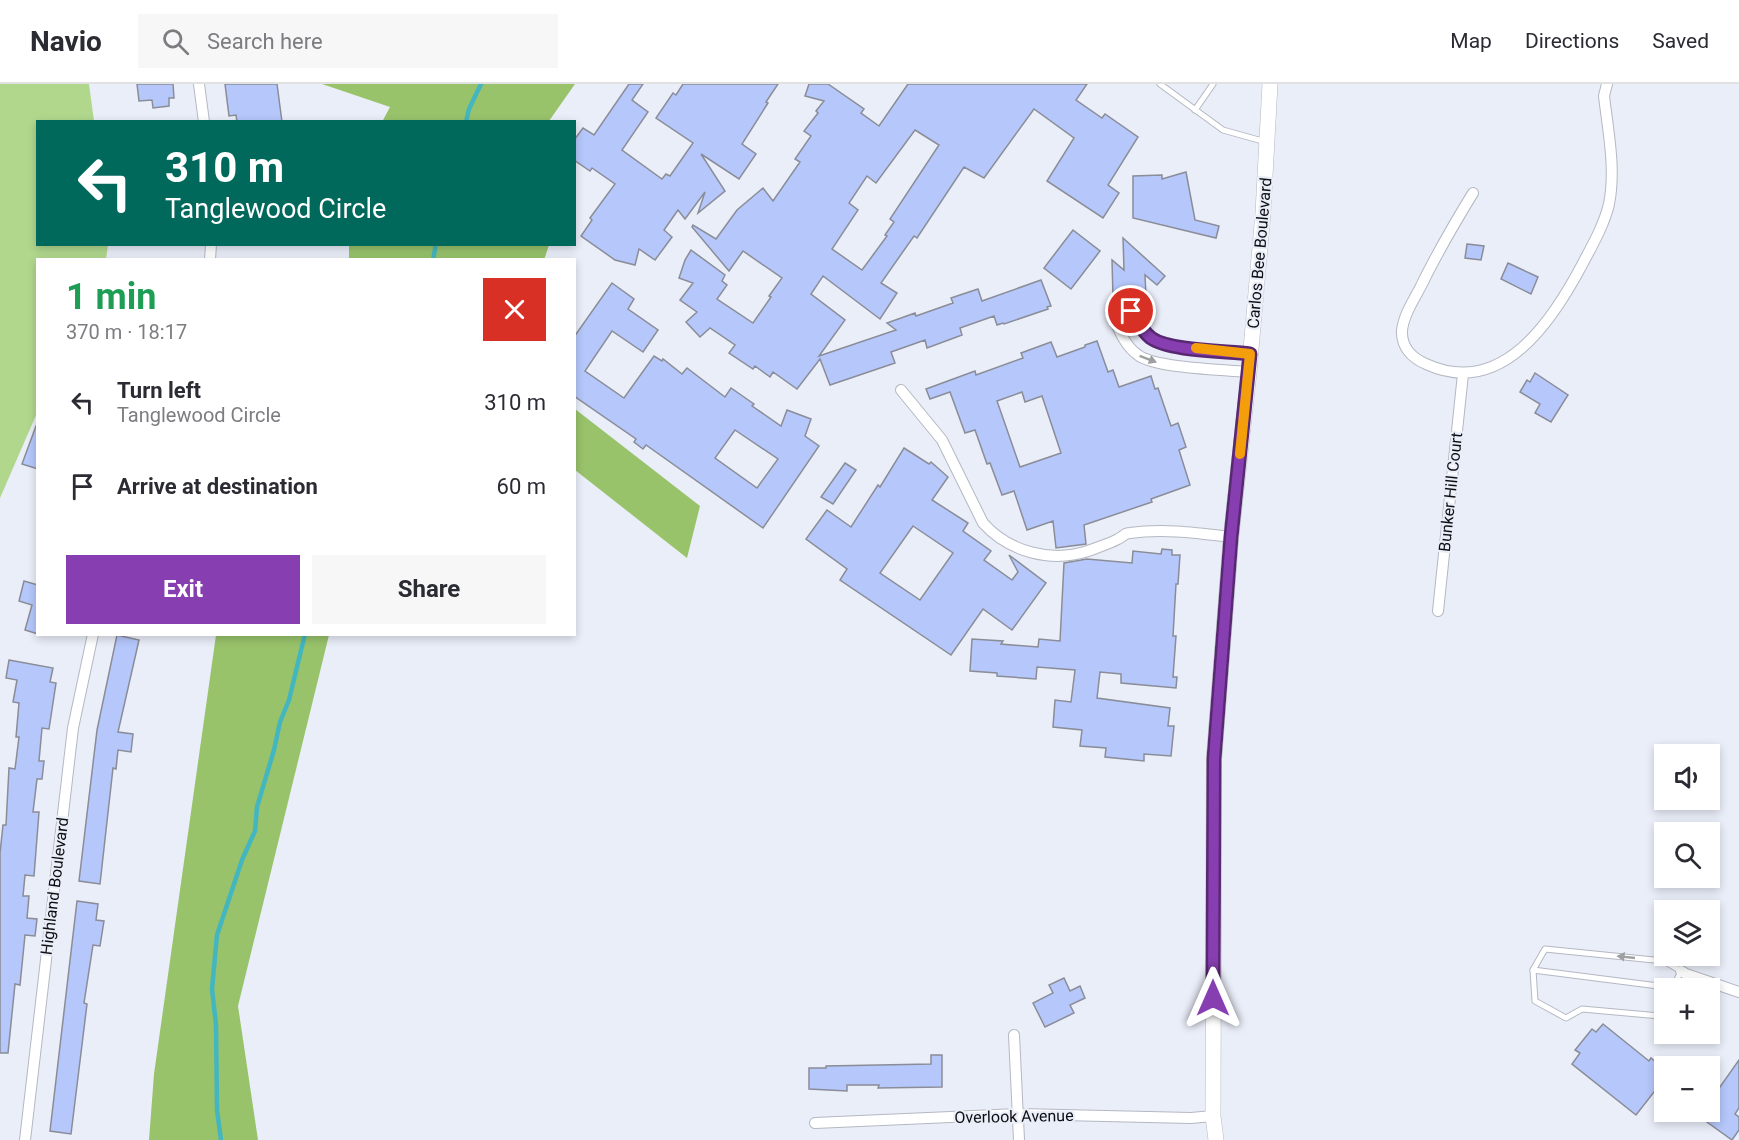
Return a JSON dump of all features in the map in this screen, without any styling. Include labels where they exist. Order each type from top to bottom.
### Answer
[{"type":"main road","name":"Carlos Bee Boulevard","points":[[1216,1140],[1213,1116],[1214,759],[1231,537],[1249,372],[1270,84]]},
{"type":"street","points":[[199,84],[204,120]]},
{"type":"street","points":[[1473,193],[1407,312],[1402,331],[1404,347],[1416,360],[1432,367],[1463,374],[1495,366],[1522,349],[1543,328],[1576,276],[1596,238],[1608,206],[1613,177],[1604,96],[1607,84]]},
{"type":"street","points":[[1131,311],[1146,333],[1159,342],[1188,348],[1250,354]]},
{"type":"street","points":[[1113,316],[1128,345],[1139,357],[1146,360],[1174,366],[1249,372]]},
{"type":"street","name":"Bunker Hill Court","points":[[1438,611],[1463,374]]},
{"type":"street","points":[[901,390],[942,440],[983,523],[992,533],[1009,545],[1032,553],[1063,556],[1119,539],[1126,533],[1166,532],[1231,537]]},
{"type":"street","name":"Highland Boulevard","points":[[25,1140],[73,728],[93,636]]},
{"type":"street","points":[[1681,971],[1739,992]]},
{"type":"street","points":[[1014,1035],[1019,1140]]},
{"type":"street","name":"Overlook Avenue","points":[[815,1123],[1019,1114],[1191,1118],[1213,1116]]},
{"type":"lane","points":[[1160,84],[1223,130],[1267,143]]},
{"type":"lane","points":[[1195,110],[1213,84]]},
{"type":"lane","points":[[1654,1015],[1582,1009],[1566,1018],[1535,1001],[1533,970],[1545,949],[1664,961],[1681,971],[1678,978]]},
{"type":"lane","points":[[1533,970],[1654,986]]},
{"type":"green space","points":[[0,84],[89,84],[94,120],[36,120],[36,246],[108,246],[106,258],[36,258],[36,415],[0,498]]},
{"type":"green space","points":[[322,84],[575,84],[550,120],[383,120],[390,107]]},
{"type":"green space","points":[[349,246],[549,246],[545,258],[349,258]]},
{"type":"green space","points":[[576,410],[700,506],[687,558],[576,471]]},
{"type":"green space","points":[[216,636],[329,636],[238,1006],[258,1140],[149,1140],[154,1074]]},
{"type":"building","points":[[137,84],[173,84],[174,98],[169,98],[169,106],[153,108],[152,100],[139,101]]},
{"type":"building","points":[[225,84],[277,84],[282,120],[237,120],[236,115],[229,116]]},
{"type":"building","points":[[629,84],[643,84],[632,100],[648,112],[622,150],[662,179],[666,174],[670,176],[693,143],[656,118],[673,93],[676,95],[683,84],[778,84],[742,144],[756,154],[739,179],[701,154],[725,191],[698,213],[705,192],[685,219],[678,210],[664,230],[672,237],[655,260],[639,249],[635,265],[615,260],[581,236],[592,220],[590,218],[615,184],[592,168],[590,171],[576,161],[576,137],[583,128],[594,135]]},
{"type":"building","points":[[809,84],[828,84],[864,109],[861,113],[879,126],[908,84],[1087,84],[1076,100],[1102,118],[1105,114],[1138,137],[1108,185],[1119,193],[1103,218],[1047,181],[1074,138],[1034,109],[984,178],[964,167],[917,238],[914,236],[881,283],[897,293],[880,319],[823,276],[811,294],[845,320],[819,356],[896,330],[887,323],[953,303],[951,298],[978,289],[982,301],[1041,280],[1051,306],[1047,307],[1048,309],[997,325],[994,316],[960,328],[962,335],[927,348],[925,340],[891,352],[895,363],[830,385],[820,359],[797,389],[773,372],[770,377],[755,366],[753,369],[729,353],[735,345],[710,328],[700,337],[686,322],[697,312],[680,300],[693,283],[679,278],[691,250],[725,275],[722,281],[727,285],[717,299],[753,323],[771,297],[769,296],[782,278],[743,251],[729,271],[692,227],[693,225],[716,239],[737,210],[763,188],[773,201],[800,162],[795,159],[811,136],[804,131],[824,101],[805,96]],"holes":[[[915,130],[939,145],[890,219],[894,222],[885,235],[887,236],[862,270],[832,249],[858,210],[849,203],[867,176],[876,183]]]},
{"type":"building","points":[[1186,172],[1195,220],[1219,226],[1216,238],[1133,218],[1133,176],[1162,175],[1162,179]]},
{"type":"building","points":[[1073,230],[1100,251],[1071,289],[1044,268]]},
{"type":"building","points":[[1123,238],[1165,276],[1157,285],[1145,275],[1146,297],[1113,298],[1112,260],[1124,270]]},
{"type":"building","points":[[1467,244],[1484,246],[1481,260],[1465,258]]},
{"type":"building","points":[[1508,263],[1538,277],[1531,294],[1501,279]]},
{"type":"building","points":[[612,283],[634,299],[628,309],[658,330],[643,352],[612,331],[585,371],[624,398],[654,356],[662,361],[663,359],[682,374],[687,368],[725,397],[731,388],[781,426],[787,410],[811,419],[805,436],[819,446],[763,528],[646,445],[643,449],[634,442],[636,439],[576,397],[576,334]],"holes":[[[735,430],[778,459],[757,488],[715,458]]]},
{"type":"building","points":[[1097,341],[1108,372],[1113,370],[1119,387],[1151,376],[1155,389],[1158,388],[1171,426],[1178,423],[1186,447],[1179,450],[1190,485],[1151,499],[1152,502],[1084,525],[1086,544],[1056,548],[1053,521],[1027,530],[1014,491],[1002,495],[990,463],[987,464],[975,430],[965,433],[950,392],[930,399],[926,389],[975,371],[976,375],[1023,358],[1021,353],[1051,342],[1057,357],[1085,347]],"holes":[[[1022,392],[1025,402],[1042,396],[1061,453],[1020,467],[997,401]]]},
{"type":"building","points":[[1535,373],[1568,395],[1551,422],[1535,413],[1540,404],[1520,392],[1527,380],[1530,382]]},
{"type":"building","points":[[36,426],[36,468],[22,464]]},
{"type":"building","points":[[904,448],[929,464],[931,462],[948,477],[932,500],[968,523],[963,531],[991,551],[984,560],[1012,580],[1018,572],[1009,555],[1046,583],[1012,630],[983,609],[951,655],[840,580],[847,569],[806,539],[827,510],[851,527],[878,485],[880,487]],"holes":[[[913,526],[953,553],[920,600],[880,573]]]},
{"type":"building","points":[[845,463],[856,470],[833,504],[821,497]]},
{"type":"building","points":[[1162,549],[1172,550],[1172,555],[1180,555],[1173,636],[1176,636],[1173,677],[1177,677],[1176,688],[1121,683],[1121,674],[1100,672],[1097,698],[1170,708],[1168,726],[1174,726],[1171,756],[1144,754],[1144,761],[1105,757],[1106,748],[1080,746],[1082,730],[1053,727],[1055,700],[1071,702],[1075,670],[1037,667],[1036,679],[970,671],[972,639],[1038,647],[1039,639],[1060,641],[1064,563],[1087,559],[1132,563],[1133,551],[1161,554]]},
{"type":"building","points":[[24,581],[36,584],[36,633],[25,630],[32,605],[19,601]]},
{"type":"building","points":[[117,636],[139,640],[118,732],[133,734],[131,752],[118,750],[116,769],[113,768],[100,884],[79,881],[97,730]]},
{"type":"building","points":[[9,660],[53,668],[50,682],[56,683],[49,729],[42,728],[39,761],[44,761],[42,779],[37,779],[33,812],[39,812],[34,876],[25,875],[23,896],[29,896],[27,918],[37,919],[35,936],[25,935],[20,985],[15,984],[8,1053],[0,1053],[0,853],[3,825],[6,825],[9,768],[15,769],[19,737],[16,737],[19,703],[13,702],[17,680],[6,678]]},
{"type":"building","points":[[77,901],[98,904],[96,920],[104,921],[100,946],[93,945],[84,1003],[87,1004],[71,1134],[50,1131]]},
{"type":"building","points":[[1064,978],[1070,991],[1080,986],[1085,998],[1070,1005],[1074,1013],[1045,1027],[1033,1003],[1053,993],[1049,985]]},
{"type":"building","points":[[1603,1024],[1649,1061],[1651,1058],[1654,1061],[1654,1092],[1636,1115],[1572,1064],[1580,1053],[1575,1050],[1592,1029],[1596,1032]]},
{"type":"building","points":[[931,1055],[942,1055],[942,1087],[878,1088],[879,1085],[847,1085],[847,1091],[809,1089],[809,1068],[931,1064]]},
{"type":"building","points":[[1739,1060],[1739,1108],[1735,1114],[1739,1117],[1739,1130],[1732,1140],[1707,1122],[1720,1122],[1720,1087]]},
{"type":"waterway","points":[[466,120],[481,84]]},
{"type":"waterway","points":[[433,258],[436,246]]},
{"type":"waterway","points":[[221,1140],[217,1110],[216,1025],[212,989],[217,935],[242,860],[255,831],[257,807],[280,722],[289,700],[305,636]]},
{"type":"slow traffic","points":[[1196,348],[1250,354],[1240,454]]},
{"type":"route","points":[[1131,311],[1146,333],[1159,342],[1188,348],[1250,354],[1231,537],[1214,759],[1213,998]]}]
